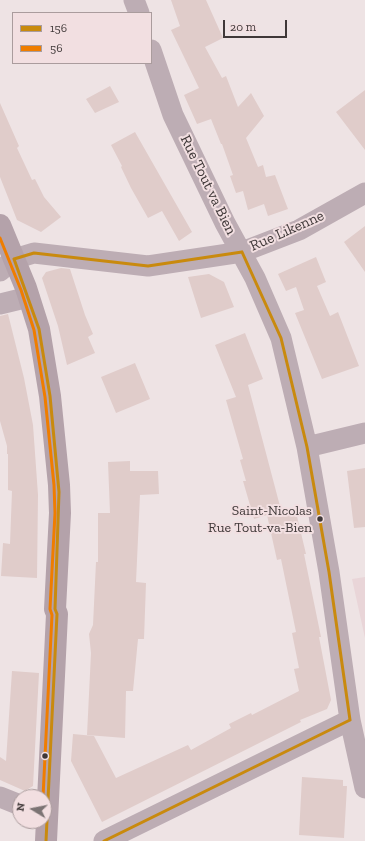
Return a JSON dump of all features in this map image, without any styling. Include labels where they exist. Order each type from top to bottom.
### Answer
[{"type":"street","points":[[134,0],[139,12]]},
{"type":"street","name":"Rue Tout va Bien","points":[[152,53],[173,115],[225,223],[255,278],[281,338],[307,447],[329,572],[350,720],[365,788]]},
{"type":"street","name":"Rue Likenne","points":[[7,265],[34,253],[148,266],[242,252],[299,230],[365,192]]},
{"type":"street","points":[[0,225],[7,265],[29,297],[40,330],[48,376],[59,492],[57,614],[46,789]]},
{"type":"street","points":[[0,304],[29,297]]},
{"type":"street","points":[[307,447],[365,433]]},
{"type":"street","points":[[104,841],[350,720]]},
{"type":"street","points":[[0,797],[12,802]]},
{"type":"street","points":[[46,829],[46,841]]},
{"type":"shaded area","points":[[365,577],[365,638],[352,579]]},
{"type":"building","points":[[171,0],[206,0],[223,38],[205,47],[222,78],[226,76],[238,107],[251,93],[264,116],[246,138],[258,167],[263,165],[266,177],[275,175],[288,209],[268,216],[264,204],[248,210],[243,191],[236,193],[230,176],[233,175],[211,119],[197,124],[184,95],[199,88],[171,30],[180,26]]},
{"type":"building","points":[[110,86],[119,102],[95,113],[86,99]]},
{"type":"building","points":[[365,90],[365,150],[336,112]]},
{"type":"building","points":[[0,103],[19,146],[17,148],[32,180],[35,179],[44,197],[61,217],[41,232],[17,220],[0,177]]},
{"type":"building","points":[[135,132],[192,232],[179,241],[162,211],[148,218],[131,188],[111,145]]},
{"type":"building","points":[[365,226],[365,272],[344,242]]},
{"type":"building","points":[[316,257],[326,282],[317,286],[330,316],[338,312],[359,366],[322,379],[295,313],[304,310],[296,287],[286,291],[278,274]]},
{"type":"building","points":[[61,268],[70,269],[85,315],[93,334],[88,337],[95,353],[67,365],[58,326],[42,278],[46,272]]},
{"type":"building","points":[[209,274],[224,282],[234,307],[201,318],[188,277]]},
{"type":"building","points":[[8,314],[24,378],[33,425],[38,495],[37,578],[1,576],[3,543],[10,544],[12,491],[8,490],[8,454],[0,421],[0,316]]},
{"type":"building","points":[[245,333],[263,379],[248,385],[281,510],[272,513],[295,508],[306,554],[304,554],[321,637],[319,637],[331,700],[327,709],[300,720],[301,722],[102,822],[71,761],[73,734],[94,736],[116,778],[188,745],[191,750],[231,728],[229,724],[251,713],[252,715],[299,691],[294,669],[299,668],[292,633],[296,632],[281,559],[277,560],[267,515],[254,519],[243,481],[246,481],[240,460],[243,459],[226,400],[236,397],[215,345]]},
{"type":"building","points":[[135,363],[150,399],[116,413],[101,377]]},
{"type":"building","points":[[130,461],[130,471],[158,471],[159,494],[140,495],[136,582],[146,583],[144,639],[138,639],[133,691],[126,691],[125,738],[87,735],[91,653],[89,634],[93,625],[96,562],[98,562],[98,513],[110,513],[108,462]]},
{"type":"building","points":[[365,468],[365,527],[354,528],[347,471]]},
{"type":"building","points":[[12,671],[39,673],[33,786],[28,789],[20,789],[0,780],[0,757],[6,761]]},
{"type":"building","points":[[302,777],[343,780],[343,786],[347,786],[344,838],[299,835]]},
{"type":"transit line","name":"56","points":[[0,238],[21,290],[34,330],[45,397],[54,485],[55,513],[50,609],[52,615],[43,789]]},
{"type":"transit line","name":"156","points":[[242,252],[281,338],[307,447],[329,572],[350,720]]},
{"type":"transit line","name":"156","points":[[14,259],[34,253],[148,266],[242,252]]},
{"type":"transit line","name":"156","points":[[14,259],[39,329],[50,396],[59,492],[55,609],[57,614],[46,841]]},
{"type":"transit line","name":"156","points":[[104,841],[350,720]]},
{"type":"place","name":"Saint-Nicolas Rue Tout-va-Bien","points":[[320,519]]}]
